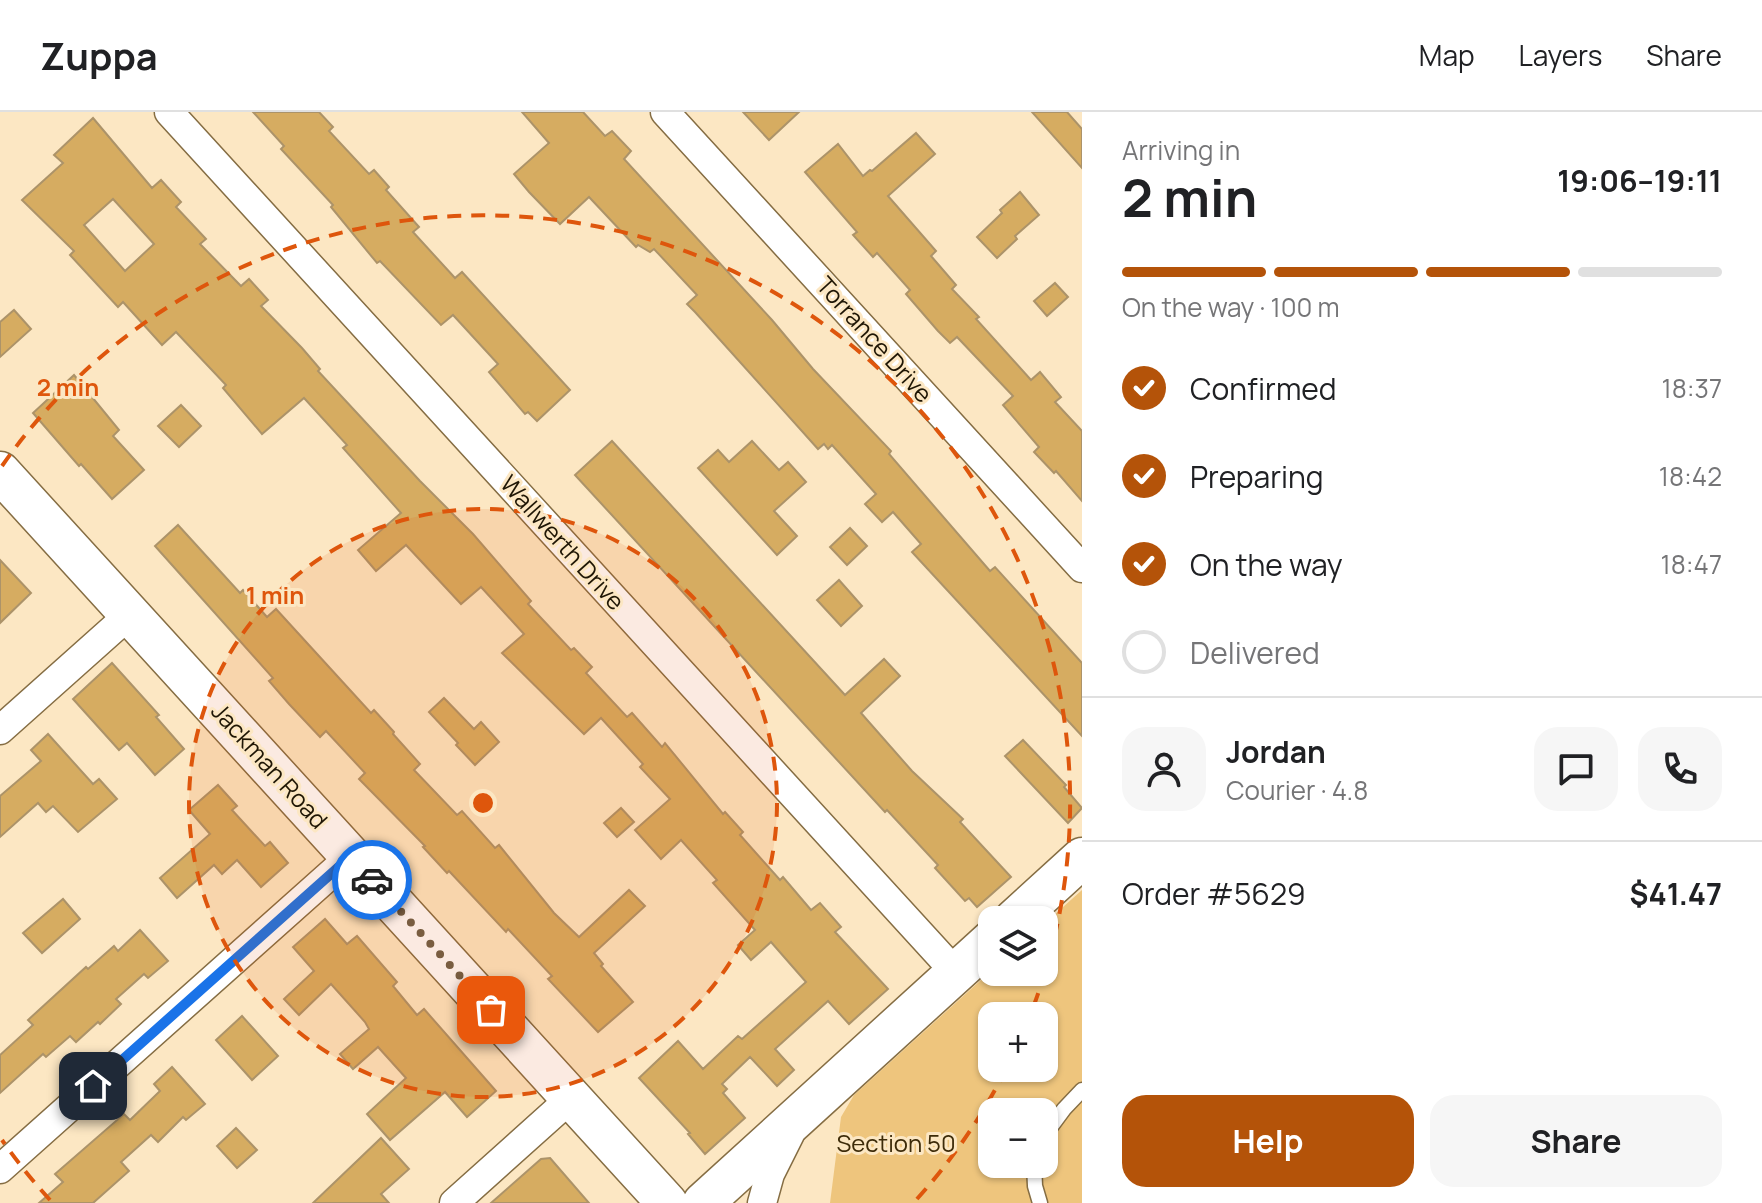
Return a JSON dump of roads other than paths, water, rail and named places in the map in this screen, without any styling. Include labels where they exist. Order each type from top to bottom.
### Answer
[{"type":"street","name":"Wallwerth Drive","points":[[169,112],[956,973]]},
{"type":"street","name":"Torrance Drive","points":[[665,112],[1082,568]]},
{"type":"street","name":"Jackman Road","points":[[0,472],[667,1203]]},
{"type":"street","points":[[0,730],[130,614]]},
{"type":"street","points":[[0,1169],[351,856]]},
{"type":"street","points":[[1029,906],[1082,858]]},
{"type":"street","points":[[703,1203],[978,953]]},
{"type":"street","points":[[454,1203],[571,1098]]},
{"type":"street","points":[[762,1203],[770,1174],[785,1141],[818,1098]]},
{"type":"lane","points":[[1058,1117],[1082,1090]]},
{"type":"lane","points":[[1035,1178],[1040,1203]]},
{"type":"park label","name":"Section 50","points":[[896,1144]]}]
